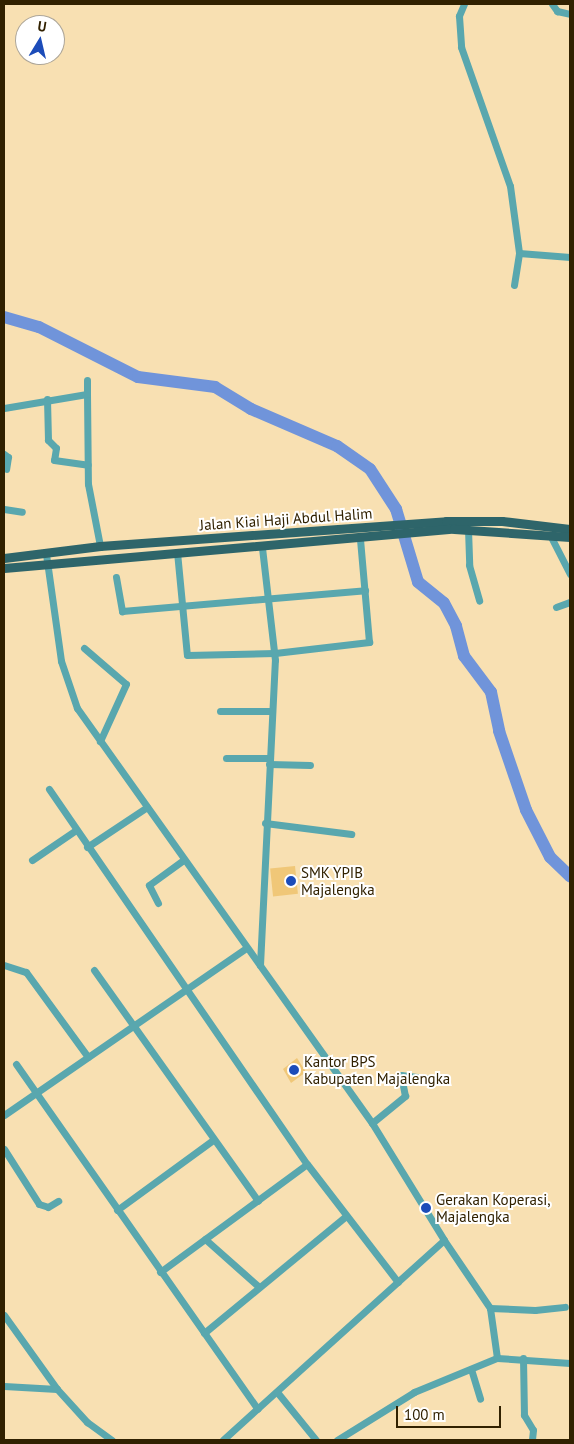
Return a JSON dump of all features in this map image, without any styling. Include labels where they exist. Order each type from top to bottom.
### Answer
[{"type":"main road","name":"Jalan Kiai Haji Abdul Halim","points":[[4,568],[100,546],[502,521],[570,529]]},
{"type":"main road","name":"Jalan Kiai Haji Abdul Halim","points":[[4,558],[46,558],[262,547],[371,538],[426,527],[570,537]]},
{"type":"street","points":[[464,4],[459,16],[461,47],[510,186],[518,255],[514,285]]},
{"type":"street","points":[[552,4],[557,11],[570,14]]},
{"type":"street","points":[[518,255],[570,257]]},
{"type":"street","points":[[87,380],[88,465],[100,546]]},
{"type":"street","points":[[4,408],[47,398],[87,394]]},
{"type":"street","points":[[47,398],[48,440],[56,448],[54,460],[88,465]]},
{"type":"street","points":[[4,454],[8,457],[6,469]]},
{"type":"street","points":[[4,509],[22,512]]},
{"type":"street","points":[[468,529],[469,564],[480,601]]},
{"type":"street","points":[[550,535],[570,574]]},
{"type":"street","points":[[177,552],[185,652],[190,657],[275,652],[368,643],[360,539]]},
{"type":"street","points":[[260,965],[265,823],[275,652],[267,600],[262,547]]},
{"type":"street","points":[[46,558],[68,684],[77,708],[147,807],[182,861],[260,965],[372,1123],[444,1240],[490,1308],[497,1358]]},
{"type":"street","points":[[116,577],[119,610],[267,600],[365,590]]},
{"type":"street","points":[[556,607],[570,602]]},
{"type":"street","points":[[84,648],[126,684],[100,741]]},
{"type":"street","points":[[220,711],[272,710]]},
{"type":"street","points":[[226,758],[310,765]]},
{"type":"street","points":[[49,790],[307,1164],[398,1282]]},
{"type":"street","points":[[87,847],[147,807]]},
{"type":"street","points":[[265,823],[351,834]]},
{"type":"street","points":[[32,860],[76,830]]},
{"type":"street","points":[[158,902],[149,885],[182,861]]},
{"type":"street","points":[[4,1116],[10,1110],[187,991],[246,948]]},
{"type":"street","points":[[4,965],[26,972],[88,1057]]},
{"type":"street","points":[[94,970],[258,1201]]},
{"type":"street","points":[[16,1064],[160,1272],[258,1409]]},
{"type":"street","points":[[372,1123],[405,1096],[401,1075],[436,1079]]},
{"type":"street","points":[[4,1105],[10,1110]]},
{"type":"street","points":[[117,1210],[213,1140]]},
{"type":"street","points":[[4,1149],[40,1204],[48,1207],[58,1202]]},
{"type":"street","points":[[160,1272],[307,1164]]},
{"type":"street","points":[[204,1333],[258,1286],[346,1216]]},
{"type":"street","points":[[205,1238],[258,1286]]},
{"type":"street","points":[[223,1440],[444,1240]]},
{"type":"street","points":[[490,1308],[535,1310],[565,1306]]},
{"type":"street","points":[[4,1315],[57,1389],[87,1422],[112,1440]]},
{"type":"street","points":[[337,1440],[414,1392],[497,1358],[523,1358],[570,1363]]},
{"type":"street","points":[[523,1358],[524,1415],[532,1430],[532,1440]]},
{"type":"street","points":[[471,1370],[480,1398]]},
{"type":"street","points":[[4,1386],[57,1389]]},
{"type":"street","points":[[277,1392],[316,1440]]},
{"type":"building","name":"SMK YPIB Majalengka","points":[[295,866],[298,894],[273,896],[270,869]]},
{"type":"building","name":"Kantor BPS Kabupaten Majalengka","points":[[297,1058],[306,1072],[291,1083],[283,1069]]},
{"type":"waterway","points":[[4,317],[39,327],[138,377],[215,387],[251,409],[337,446],[370,469],[396,509],[418,582],[444,603],[456,626],[464,656],[491,692],[499,731],[526,810],[550,857],[570,876]]},
{"type":"place","name":"SMK YPIB Majalengka","points":[[291,881]]},
{"type":"place","name":"Kantor BPS Kabupaten Majalengka","points":[[294,1070]]},
{"type":"place","name":"Gerakan Koperasi, Majalengka","points":[[426,1208]]}]
